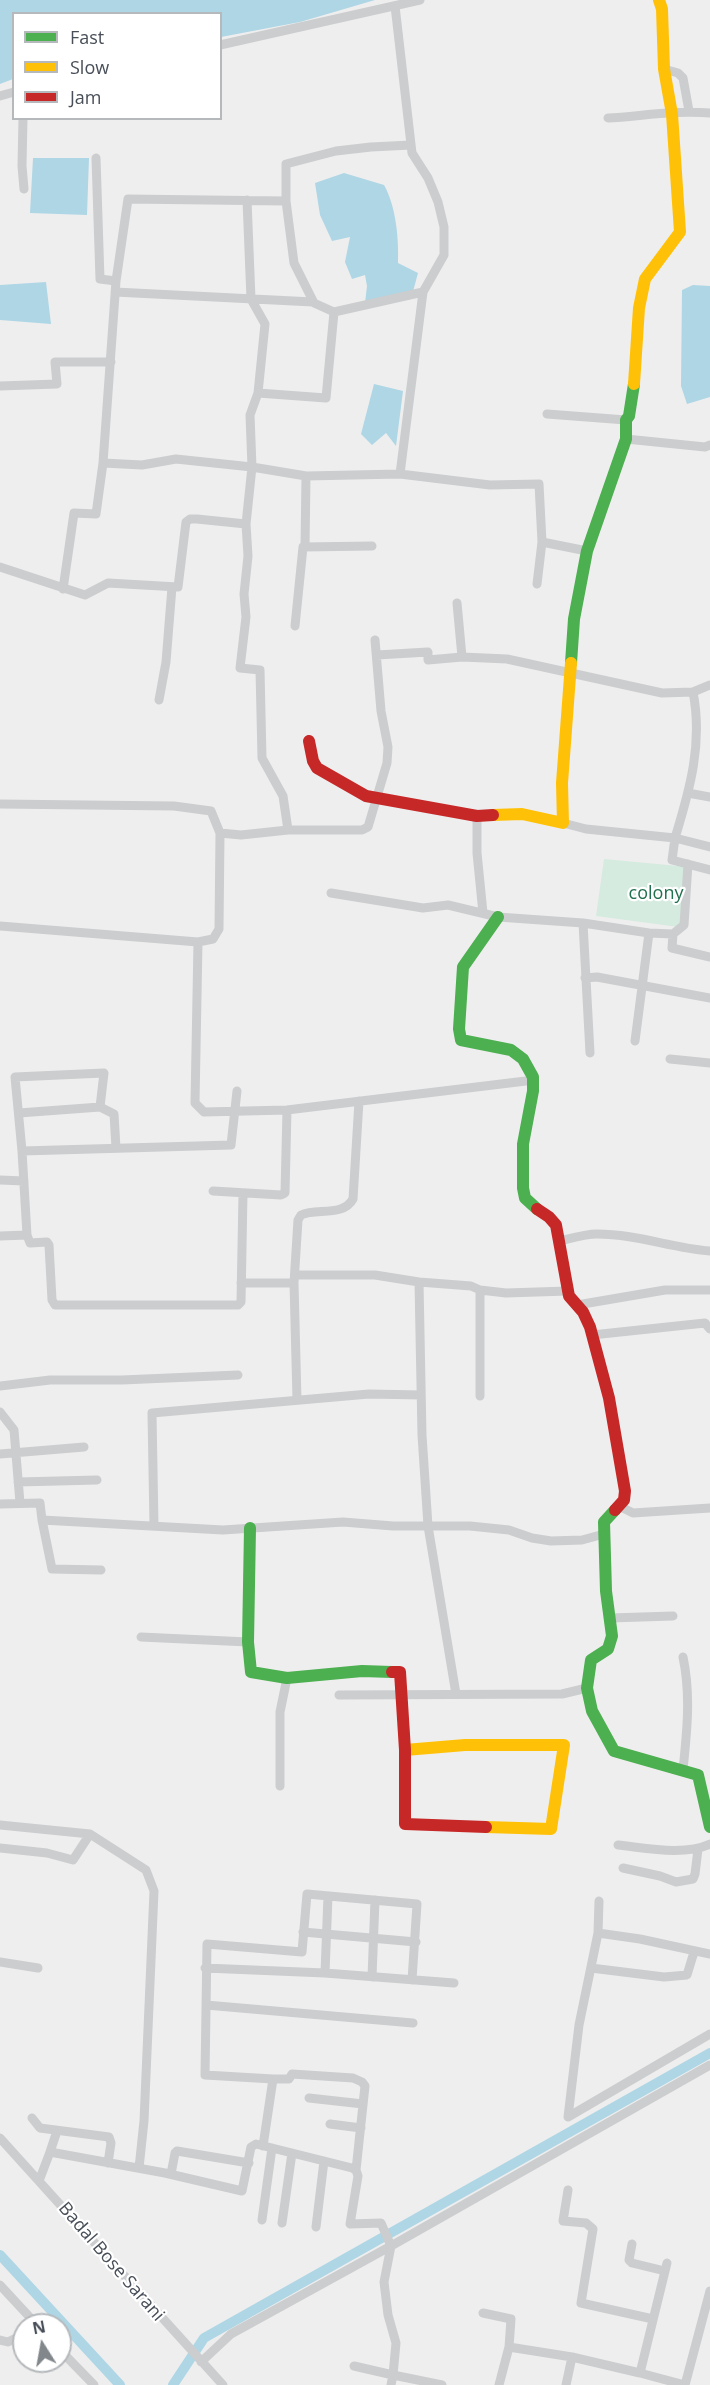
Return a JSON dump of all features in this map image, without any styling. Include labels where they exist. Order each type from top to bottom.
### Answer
[{"type":"street","points":[[222,45],[420,0]]},
{"type":"street","points":[[563,823],[562,783],[574,619],[587,551],[626,439],[636,371],[639,308],[645,279],[680,232],[672,114],[664,69],[662,9],[659,0]]},
{"type":"street","points":[[395,6],[412,153],[428,178],[438,202],[444,227],[444,255],[423,292],[400,474]]},
{"type":"street","points":[[664,69],[678,73],[683,78],[689,111]]},
{"type":"street","points":[[608,118],[689,111],[710,113]]},
{"type":"street","points":[[23,120],[24,189]]},
{"type":"street","points":[[313,302],[294,263],[286,201],[286,164],[336,151],[411,145]]},
{"type":"street","points":[[96,158],[100,279],[116,281]]},
{"type":"street","points":[[63,589],[74,513],[96,514],[103,463],[116,281],[128,199],[286,201]]},
{"type":"street","points":[[247,200],[251,299],[265,324],[258,393],[250,415],[252,467],[246,524],[248,555],[244,594],[246,617],[240,668],[260,670],[262,758],[283,796],[288,830]]},
{"type":"street","points":[[115,292],[313,302],[334,312],[423,292]]},
{"type":"street","points":[[258,393],[326,398],[334,312]]},
{"type":"street","points":[[0,386],[57,384],[55,362],[111,362]]},
{"type":"street","points":[[547,414],[627,420]]},
{"type":"street","points":[[626,439],[710,446]]},
{"type":"street","points":[[103,463],[142,465],[176,459],[252,467],[306,476],[400,474],[490,485],[539,484],[542,542],[537,584]]},
{"type":"street","points":[[295,626],[301,554],[305,547],[306,476]]},
{"type":"street","points":[[0,567],[85,596],[108,583],[178,587],[186,522],[190,519],[246,524]]},
{"type":"street","points":[[542,542],[587,551]]},
{"type":"street","points":[[305,547],[372,546]]},
{"type":"street","points":[[159,700],[166,663],[172,587]]},
{"type":"street","points":[[457,603],[462,657]]},
{"type":"street","points":[[220,832],[241,835],[288,830],[362,830],[368,827],[387,763],[388,747],[381,711],[375,640]]},
{"type":"street","points":[[377,655],[428,652],[428,660],[462,657],[507,659],[662,693],[693,692],[710,686]]},
{"type":"street","points":[[693,692],[698,717],[697,744],[672,860],[710,870]]},
{"type":"street","points":[[309,741],[313,761],[317,768],[366,796],[477,816],[522,814],[586,829],[675,838],[710,848]]},
{"type":"street","points":[[688,793],[710,797]]},
{"type":"street","points":[[0,804],[174,806],[210,811],[220,832],[219,929],[213,939],[198,942],[0,926]]},
{"type":"street","points":[[477,816],[477,853],[483,913]]},
{"type":"street","points":[[331,893],[423,908],[448,905],[498,917],[583,923],[649,933],[673,934],[684,926],[688,864]]},
{"type":"street","points":[[498,917],[463,968],[459,1029],[462,1040],[511,1050],[523,1059],[534,1080],[523,1144],[525,1198],[532,1206],[553,1220],[560,1241],[568,1291],[588,1321],[609,1398],[625,1491],[624,1500],[606,1520],[604,1534],[606,1591],[611,1644],[608,1649],[591,1660],[587,1688],[592,1711],[614,1750],[620,1754],[698,1775],[710,1827]]},
{"type":"street","points":[[583,923],[590,1053]]},
{"type":"street","points":[[635,1041],[649,933]]},
{"type":"street","points":[[673,934],[672,948],[710,957]]},
{"type":"street","points":[[198,942],[195,1102],[204,1112],[287,1110],[534,1080]]},
{"type":"street","points":[[585,978],[597,977],[710,998]]},
{"type":"street","points":[[670,1059],[710,1063]]},
{"type":"street","points":[[100,1107],[104,1073],[15,1077],[27,1235],[30,1243],[47,1242],[49,1245],[52,1300],[55,1305],[238,1305],[241,1302],[243,1193]]},
{"type":"street","points":[[22,1151],[231,1145],[237,1092]]},
{"type":"street","points":[[297,1400],[294,1279],[298,1220],[301,1215],[307,1213],[336,1211],[347,1207],[353,1199],[359,1101]]},
{"type":"street","points":[[19,1113],[100,1107],[114,1114],[116,1148]]},
{"type":"street","points":[[213,1191],[281,1196],[285,1193],[287,1110]]},
{"type":"street","points":[[0,1180],[24,1180]]},
{"type":"street","points":[[560,1241],[596,1234],[639,1238],[680,1249],[710,1251]]},
{"type":"street","points":[[0,1236],[27,1235]]},
{"type":"street","points":[[241,1283],[375,1275],[419,1282],[471,1286],[480,1290],[507,1293],[568,1291]]},
{"type":"street","points":[[419,1282],[421,1395],[428,1526],[456,1694]]},
{"type":"street","points":[[480,1290],[480,1396]]},
{"type":"street","points":[[577,1305],[613,1297],[665,1290],[710,1290]]},
{"type":"street","points":[[592,1335],[705,1323],[710,1329]]},
{"type":"street","points":[[0,1386],[50,1380],[122,1380],[238,1375]]},
{"type":"street","points":[[154,1526],[153,1413],[369,1395],[421,1395]]},
{"type":"street","points":[[0,1412],[14,1430],[20,1503]]},
{"type":"street","points":[[0,1454],[84,1447]]},
{"type":"street","points":[[18,1482],[97,1479]]},
{"type":"street","points":[[0,1504],[40,1503],[52,1569],[101,1570]]},
{"type":"street","points":[[619,1506],[633,1513],[710,1508]]},
{"type":"street","points":[[42,1520],[223,1530],[343,1522],[470,1526],[509,1530],[532,1538],[551,1541],[582,1540],[604,1534]]},
{"type":"street","points":[[250,1528],[248,1642],[251,1672],[287,1678],[362,1671],[400,1672],[405,1750],[405,1824],[551,1829],[564,1745],[465,1745],[405,1750]]},
{"type":"street","points":[[610,1618],[673,1616]]},
{"type":"street","points":[[141,1637],[248,1642]]},
{"type":"street","points":[[683,1657],[687,1675],[689,1712],[683,1770]]},
{"type":"street","points":[[280,1786],[280,1712],[287,1678]]},
{"type":"street","points":[[339,1695],[562,1694],[587,1688]]},
{"type":"street","points":[[0,1826],[90,1834],[146,1870],[154,1891],[140,2168]]},
{"type":"street","points":[[0,1848],[47,1853],[74,1860],[90,1834]]},
{"type":"street","points":[[618,1845],[654,1849],[698,1849],[710,1844]]},
{"type":"street","points":[[623,1868],[676,1882],[693,1879],[698,1849]]},
{"type":"street","points":[[391,2385],[396,2343],[388,2315],[384,2283],[391,2246],[381,2223],[350,2224],[358,2176],[356,2170],[365,2086],[353,2078],[292,2074],[289,2079],[204,2075],[207,1944],[302,1952],[307,1894],[417,1904],[412,1980]]},
{"type":"street","points":[[325,1973],[328,1896]]},
{"type":"street","points":[[372,1977],[375,1900]]},
{"type":"street","points":[[599,1901],[598,1933],[579,2025],[568,2117],[710,2034]]},
{"type":"street","points":[[303,1932],[416,1942]]},
{"type":"street","points":[[598,1933],[640,1939],[710,1954]]},
{"type":"street","points":[[591,1968],[663,1977],[687,1975],[694,1952]]},
{"type":"street","points":[[0,1962],[38,1968]]},
{"type":"street","points":[[205,1968],[325,1973],[454,1983]]},
{"type":"street","points":[[206,2005],[413,2023]]},
{"type":"street","points":[[199,2359],[231,2334],[710,2065]]},
{"type":"street","points":[[262,2220],[273,2079]]},
{"type":"street","points":[[309,2098],[363,2104]]},
{"type":"street","points":[[32,2118],[40,2128],[109,2137],[111,2143],[108,2163]]},
{"type":"street","points":[[330,2124],[361,2128]]},
{"type":"street","points":[[39,2181],[57,2130]]},
{"type":"street","name":"Badal Bose Sarani","points":[[0,2138],[181,2342],[223,2385]]},
{"type":"street","points":[[50,2152],[171,2174],[242,2191],[251,2147],[256,2144],[356,2170]]},
{"type":"street","points":[[171,2174],[177,2151],[249,2163]]},
{"type":"street","points":[[282,2223],[292,2153]]},
{"type":"street","points":[[316,2227],[324,2161]]},
{"type":"street","points":[[568,2190],[563,2221],[586,2223],[593,2229],[581,2303],[653,2319]]},
{"type":"street","points":[[632,2244],[630,2260],[632,2263],[666,2267],[640,2373]]},
{"type":"street","points":[[0,2285],[26,2313]]},
{"type":"street","points":[[508,2347],[572,2357],[685,2385],[710,2291]]},
{"type":"street","points":[[483,2313],[511,2319],[508,2347],[499,2385]]},
{"type":"street","points":[[566,2385],[572,2357]]},
{"type":"street","points":[[72,2363],[93,2385]]},
{"type":"street","points":[[354,2366],[442,2385]]},
{"type":"green space","name":"colony","points":[[604,859],[689,867],[686,928],[596,916]]},
{"type":"water","points":[[0,0],[375,0],[300,22],[222,37],[222,12],[12,12],[12,79],[0,84]]},
{"type":"water","points":[[33,158],[89,158],[87,215],[30,213]]},
{"type":"water","points":[[344,173],[384,185],[396,223],[398,263],[418,273],[411,299],[365,303],[367,286],[365,275],[352,279],[345,262],[350,237],[332,241],[320,215],[315,183]]},
{"type":"water","points":[[46,282],[51,324],[0,320],[0,285]]},
{"type":"water","points":[[693,285],[710,286],[710,397],[687,404],[681,386],[682,290]]},
{"type":"water","points":[[374,384],[403,391],[396,446],[386,433],[372,445],[361,434]]},
{"type":"waterway","points":[[173,2385],[204,2338],[710,2053]]},
{"type":"waterway","points":[[0,2255],[120,2385]]},
{"type":"traffic: fast","points":[[571,663],[574,619],[587,551],[626,439],[626,420],[629,416],[634,384]]},
{"type":"traffic: fast","points":[[498,917],[463,967],[459,1029],[461,1040],[511,1050],[523,1059],[533,1077],[533,1091],[523,1144],[523,1188],[525,1198],[537,1209]]},
{"type":"traffic: fast","points":[[615,1510],[604,1522],[606,1591],[612,1636],[608,1649],[591,1660],[587,1688],[592,1711],[614,1751],[698,1775],[710,1827]]},
{"type":"traffic: fast","points":[[250,1528],[248,1642],[251,1672],[287,1678],[362,1671],[392,1672]]},
{"type":"traffic: slow","points":[[634,384],[639,308],[645,279],[680,232],[672,114],[664,69],[662,9],[659,0]]},
{"type":"traffic: slow","points":[[493,815],[522,814],[563,823],[562,783],[571,663]]},
{"type":"traffic: slow","points":[[405,1750],[465,1745],[564,1745],[551,1829],[486,1827]]},
{"type":"traffic: jam","points":[[309,741],[313,761],[317,768],[366,796],[477,816],[493,815]]},
{"type":"traffic: jam","points":[[537,1209],[556,1225],[569,1296],[583,1312],[590,1327],[609,1398],[625,1491],[624,1500],[615,1510]]},
{"type":"traffic: jam","points":[[392,1672],[400,1672],[405,1750],[405,1824],[486,1827]]}]
